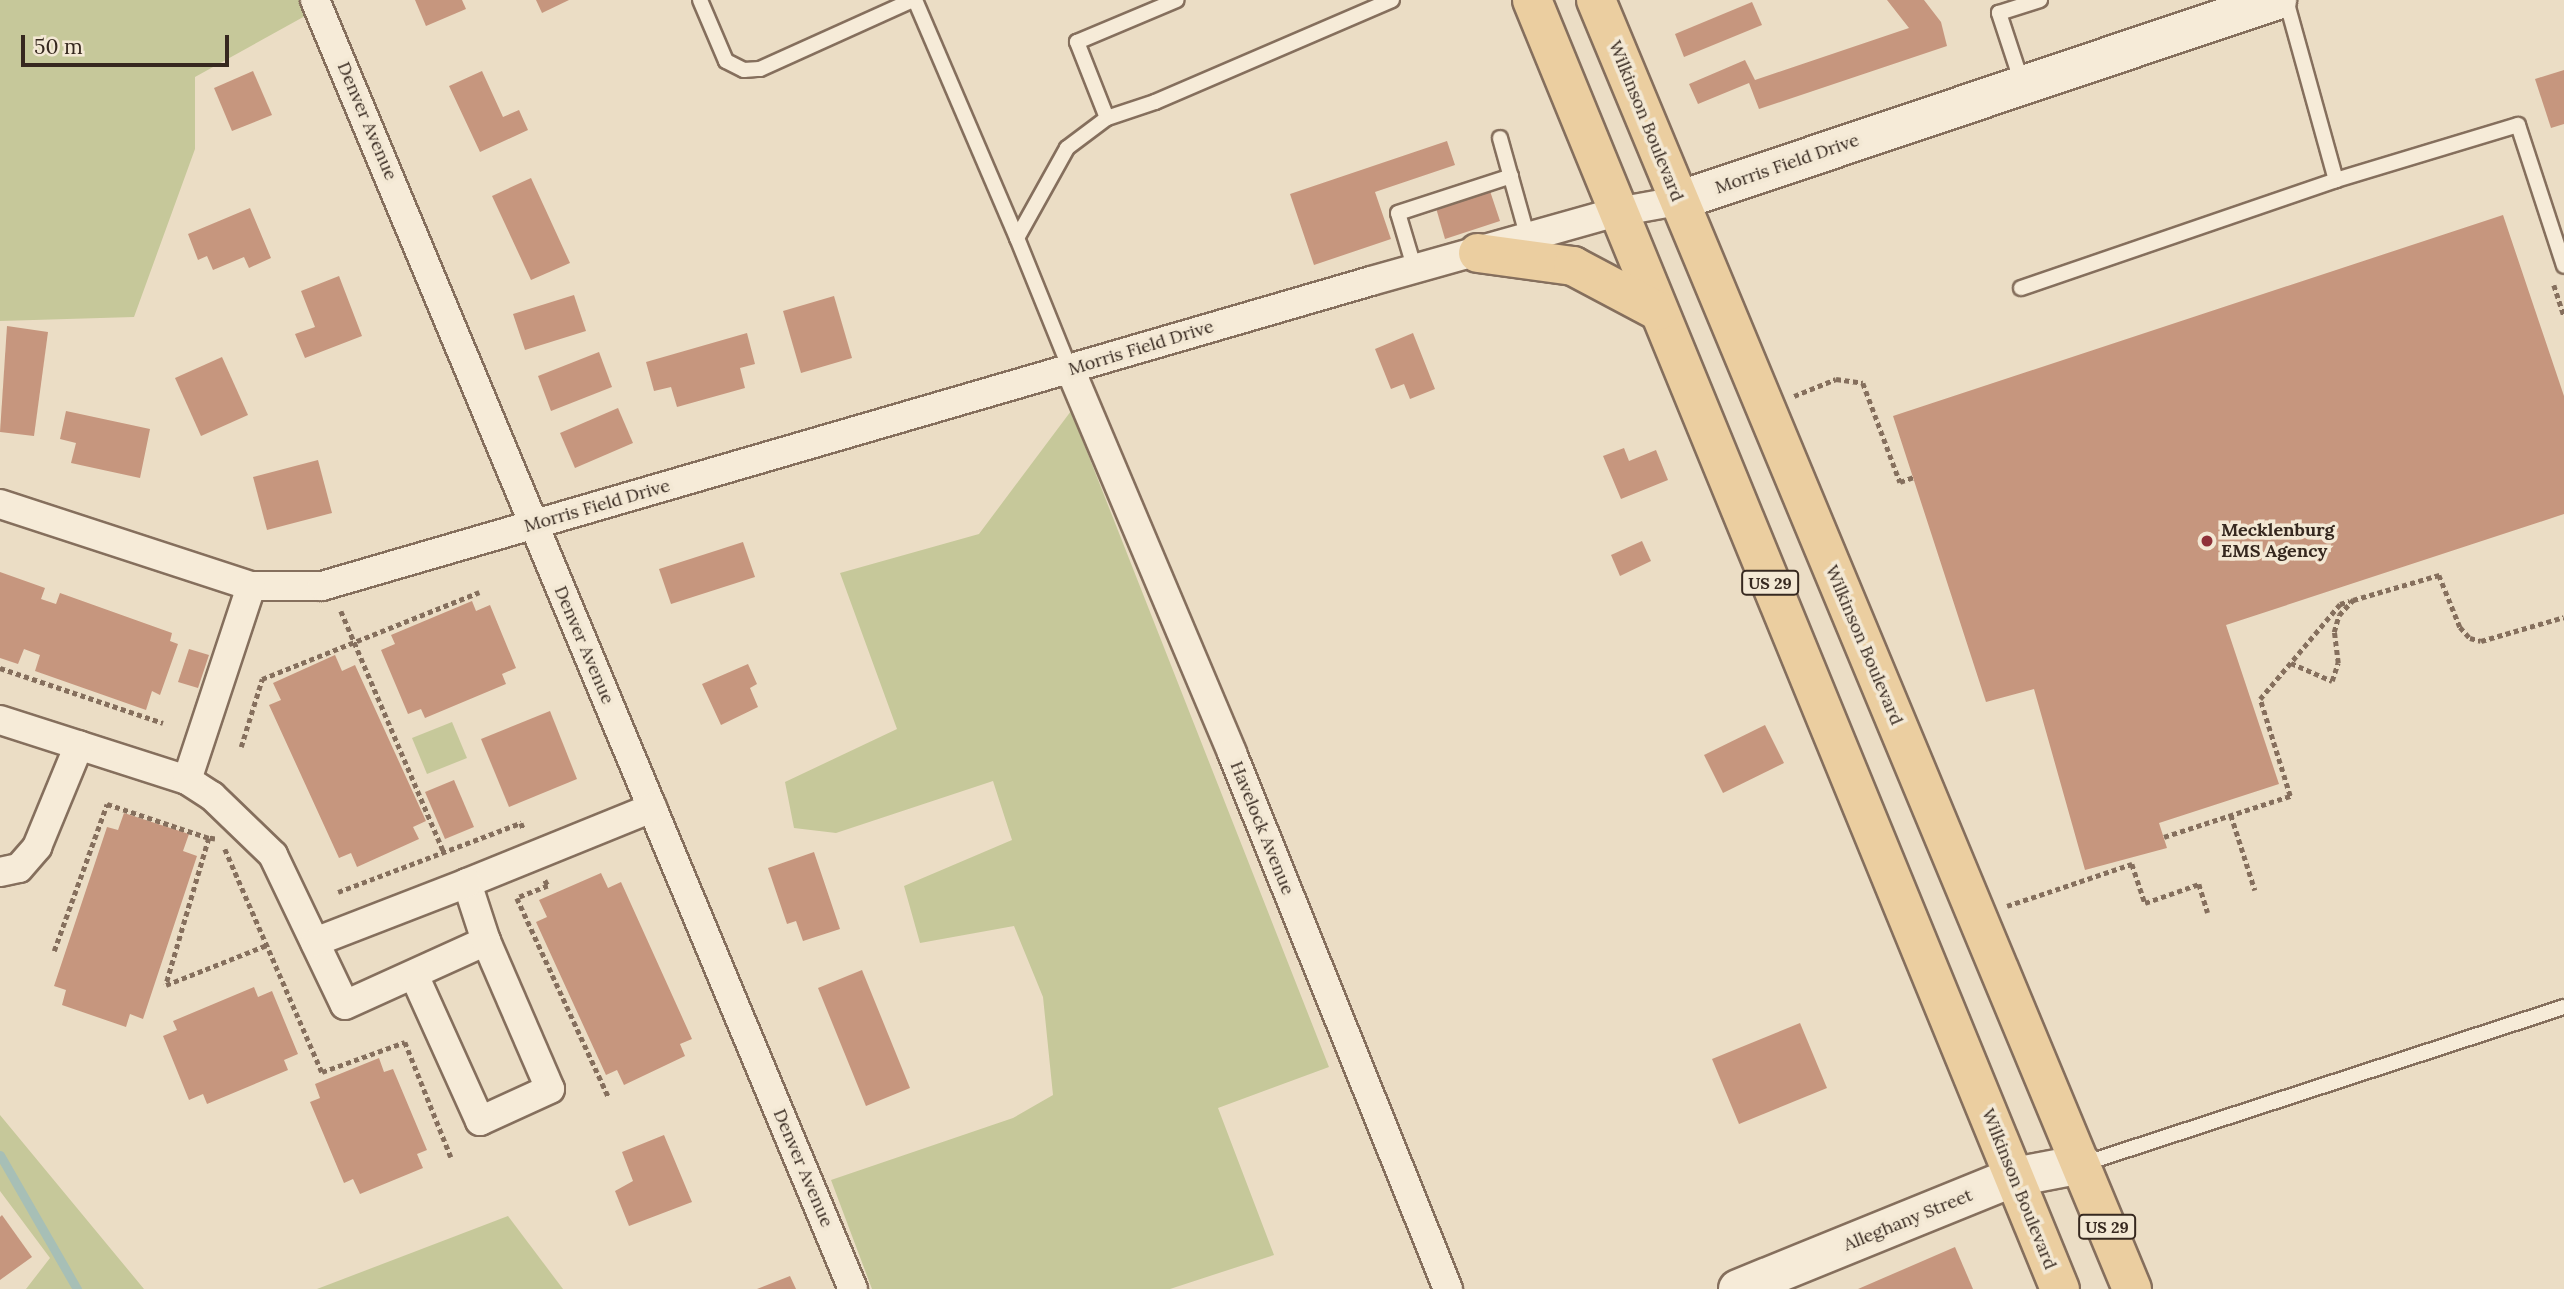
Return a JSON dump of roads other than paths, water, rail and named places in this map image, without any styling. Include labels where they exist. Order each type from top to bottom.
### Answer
[{"type":"main road","name":"Wilkinson Boulevard","points":[[1532,0],[2060,1289]]},
{"type":"main road","name":"Wilkinson Boulevard","points":[[1596,0],[2133,1289]]},
{"type":"main road","points":[[1478,253],[1573,266],[1658,311]]},
{"type":"street","name":"Denver Avenue","points":[[315,0],[853,1289]]},
{"type":"street","name":"Morris Field Drive","points":[[0,504],[251,586],[322,586],[1617,212],[1678,201],[2022,83],[2277,0]]},
{"type":"street","name":"Havelock Avenue","points":[[1070,369],[1233,753],[1448,1289]]},
{"type":"street","points":[[187,780],[251,586]]},
{"type":"street","points":[[3,729],[79,745],[187,780],[247,825],[273,855],[345,1005],[486,941]]},
{"type":"street","points":[[0,872],[19,867],[37,847],[79,745]]},
{"type":"street","points":[[315,942],[652,808]]},
{"type":"street","points":[[414,975],[480,1121],[550,1089],[486,941],[467,883]]},
{"type":"street","name":"Alleghany Street","points":[[1738,1289],[2014,1177],[2082,1164]]},
{"type":"lane","points":[[701,0],[726,61],[744,70],[760,69],[914,0],[1017,238],[1070,369]]},
{"type":"lane","points":[[1107,118],[1077,42],[1177,0]]},
{"type":"lane","points":[[1017,238],[1067,148],[1107,118],[1155,103],[1392,0]]},
{"type":"lane","points":[[2022,83],[1999,13],[2040,0]]},
{"type":"lane","points":[[2286,0],[2336,180]]},
{"type":"lane","points":[[2021,288],[2336,180],[2518,125],[2564,266]]},
{"type":"lane","points":[[1500,138],[1528,238]]},
{"type":"lane","points":[[1415,270],[1398,213],[1511,176]]},
{"type":"lane","points":[[2082,1164],[2564,1007]]},
{"type":"waterway","points":[[0,1155],[77,1289]]},
{"type":"place","name":"Mecklenburg EMS Agency","points":[[2207,541]]}]
